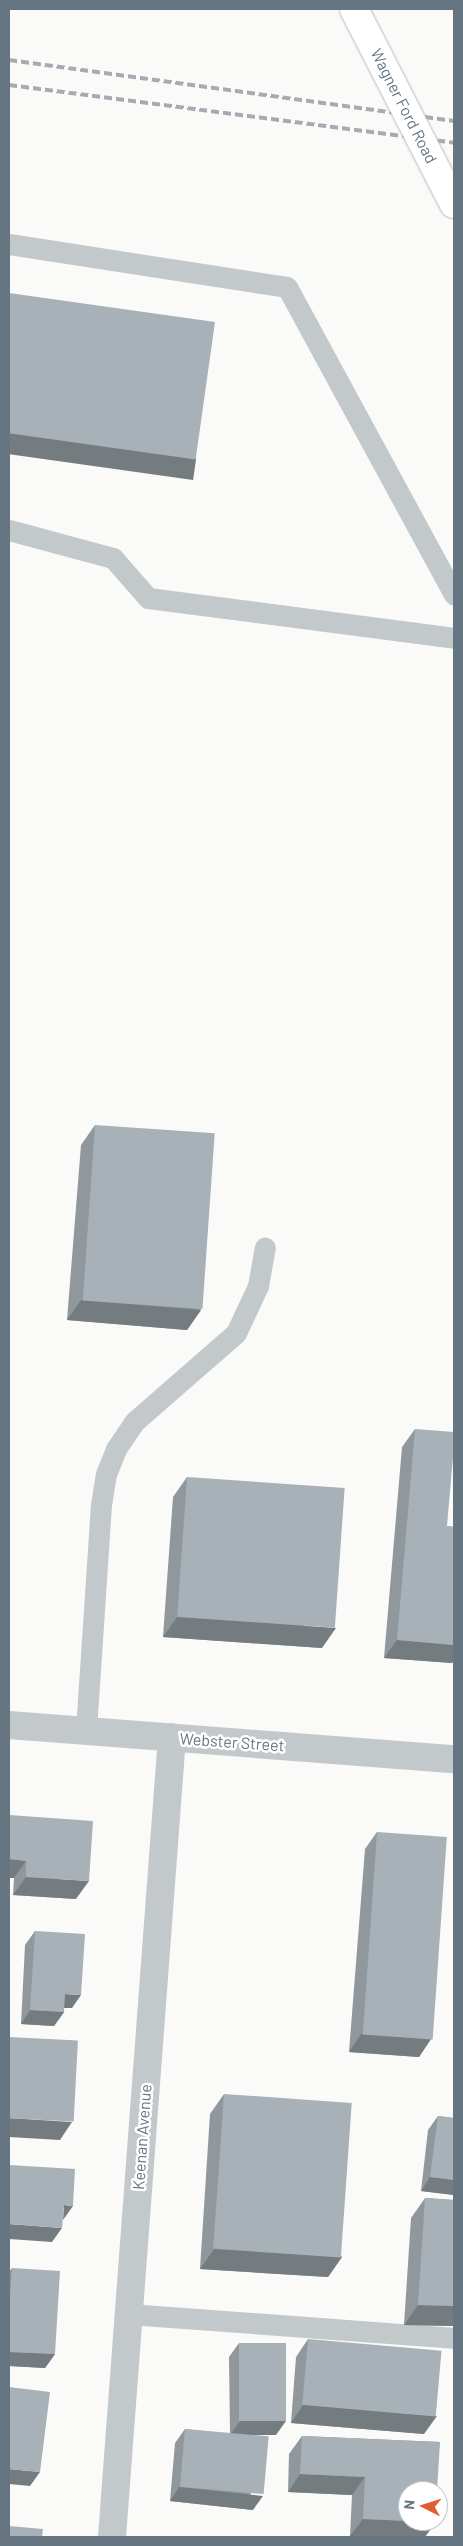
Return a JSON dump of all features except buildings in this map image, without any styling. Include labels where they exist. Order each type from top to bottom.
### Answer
[{"type":"main road","name":"Wagner Ford Road","points":[[354,9],[454,204]]},
{"type":"street","name":"Webster Street","points":[[9,1725],[454,1759]]},
{"type":"street","name":"Keenan Avenue","points":[[112,2537],[172,1737]]},
{"type":"lane","points":[[9,244],[287,287],[454,595]]},
{"type":"lane","points":[[9,530],[113,558],[148,598],[454,638]]},
{"type":"lane","points":[[86,1730],[101,1505],[106,1474],[116,1449],[134,1422],[236,1333],[258,1286],[265,1248]]},
{"type":"lane","points":[[129,2314],[454,2338]]},
{"type":"railway","points":[[9,60],[454,121]]},
{"type":"railway","points":[[9,85],[454,143]]}]
